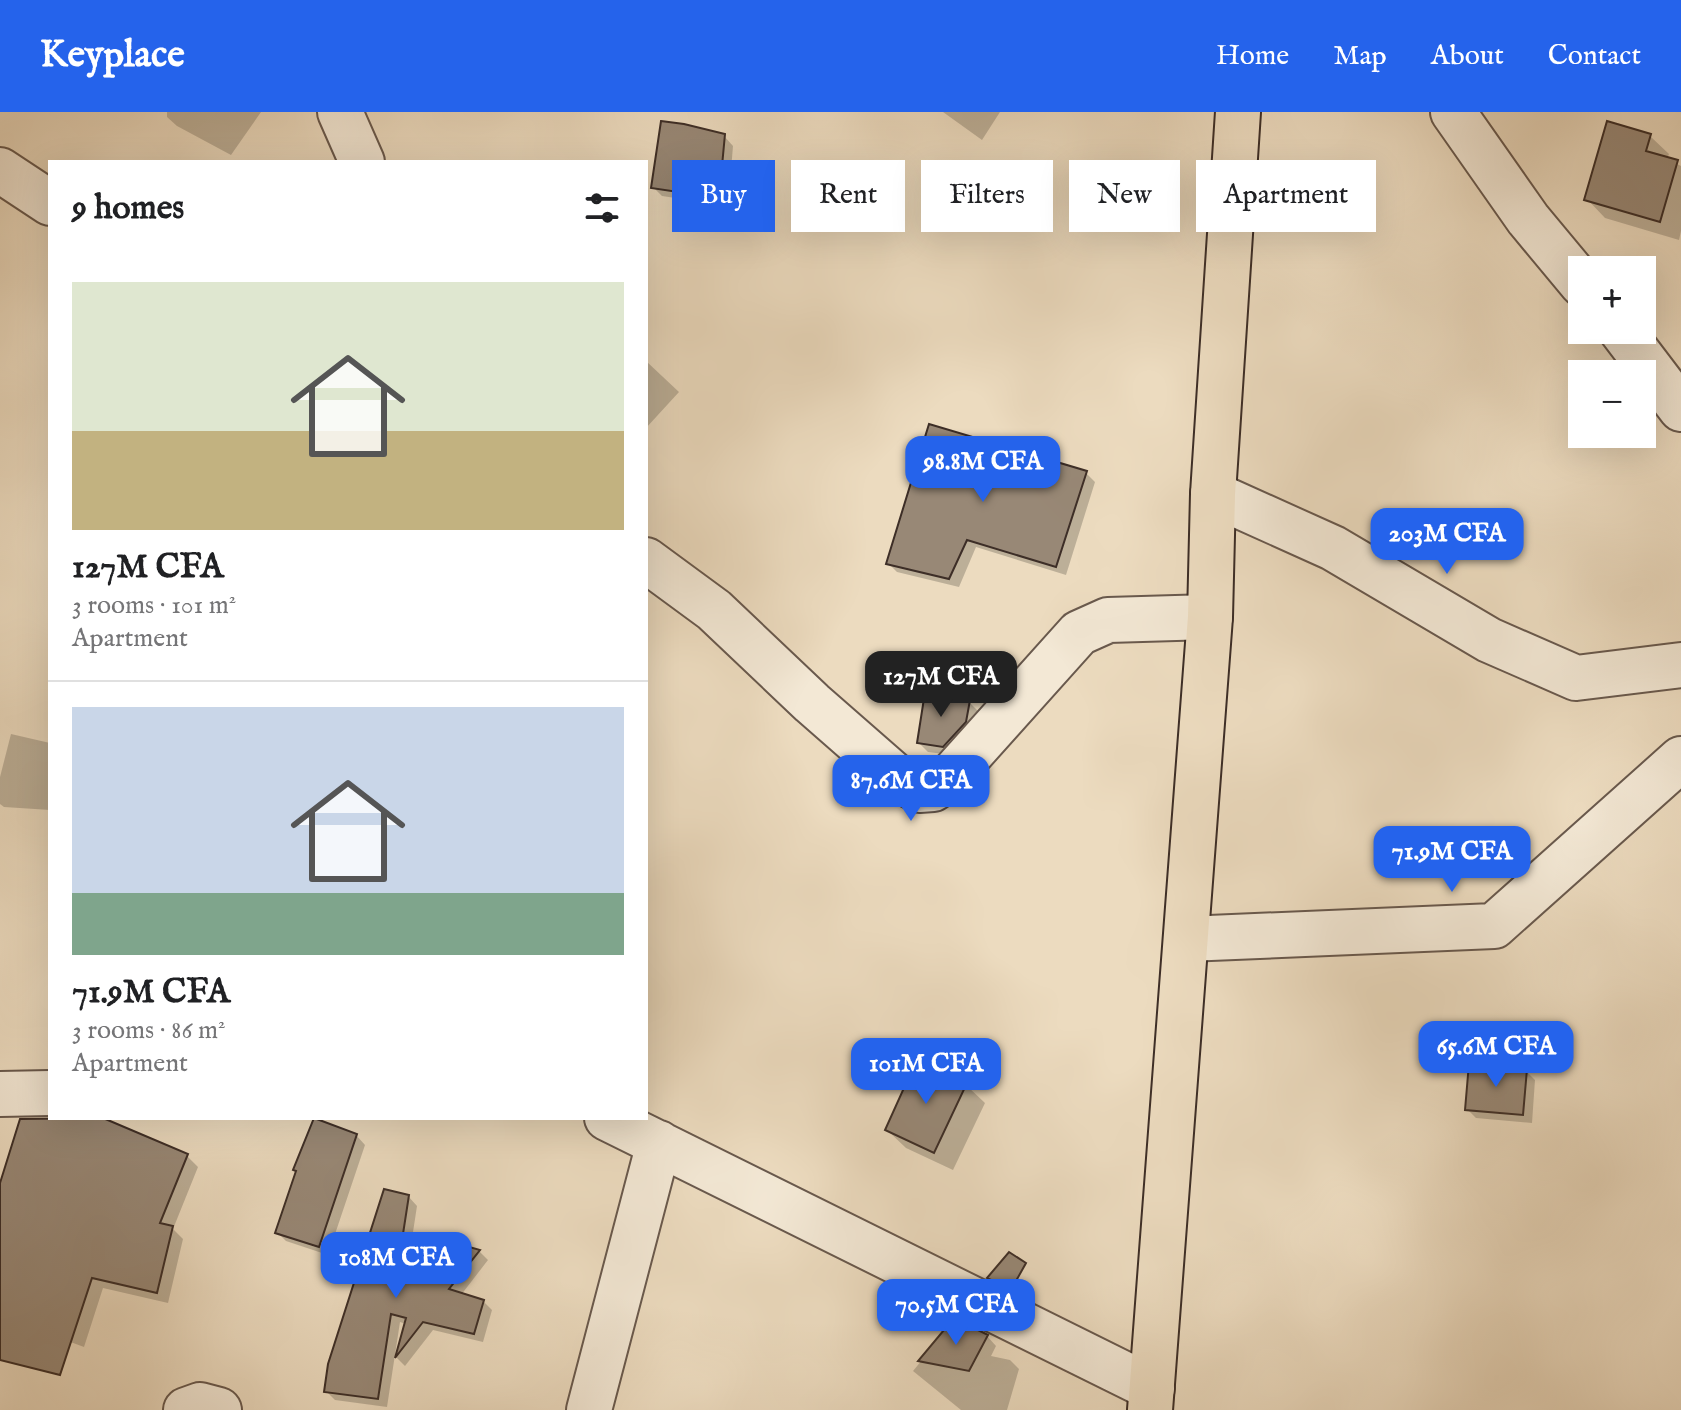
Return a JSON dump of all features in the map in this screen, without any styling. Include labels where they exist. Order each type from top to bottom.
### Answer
[{"type":"main road","points":[[1151,1399],[1210,617],[1213,494],[1238,112]]},
{"type":"street","points":[[340,112],[361,160]]},
{"type":"street","points":[[1453,112],[1528,219],[1568,267]]},
{"type":"street","points":[[0,170],[48,202]]},
{"type":"street","points":[[1632,344],[1681,409]]},
{"type":"street","points":[[1213,494],[1333,548],[1489,640],[1576,678],[1681,665]]},
{"type":"street","points":[[648,561],[714,610],[812,703],[900,780],[919,790],[933,789],[949,778],[1079,633],[1108,620],[1210,617]]},
{"type":"street","points":[[1186,939],[1494,926],[1681,759]]},
{"type":"street","points":[[0,1094],[48,1093]]},
{"type":"street","points":[[611,1120],[834,1233],[927,1275],[1151,1399]]},
{"type":"street","points":[[589,1410],[659,1143]]},
{"type":"street","points":[[186,1410],[200,1405],[219,1410]]},
{"type":"building","points":[[661,121],[725,134],[723,160],[672,160],[672,191],[651,188]]},
{"type":"building","points":[[1607,121],[1651,134],[1646,151],[1678,160],[1660,222],[1584,200]]},
{"type":"building","points":[[929,424],[1087,471],[1056,567],[967,540],[949,579],[886,564]]},
{"type":"building","points":[[925,692],[970,700],[966,722],[943,747],[917,743]]},
{"type":"building","points":[[917,1059],[967,1083],[934,1153],[885,1130]]},
{"type":"building","points":[[1469,1063],[1527,1069],[1523,1115],[1465,1110]]},
{"type":"building","points":[[20,1119],[108,1120],[188,1154],[160,1223],[173,1226],[157,1293],[92,1278],[60,1375],[0,1360],[0,1183]]},
{"type":"building","points":[[313,1120],[357,1134],[319,1247],[275,1233],[296,1171],[293,1170]]},
{"type":"building","points":[[384,1189],[409,1195],[397,1273],[416,1279],[427,1235],[480,1250],[449,1289],[484,1300],[474,1334],[423,1322],[395,1358],[406,1318],[391,1314],[378,1399],[324,1392],[328,1364]]},
{"type":"building","points":[[1009,1252],[1026,1263],[1011,1290],[987,1278]]},
{"type":"building","points":[[954,1318],[988,1335],[969,1371],[918,1361]]}]
